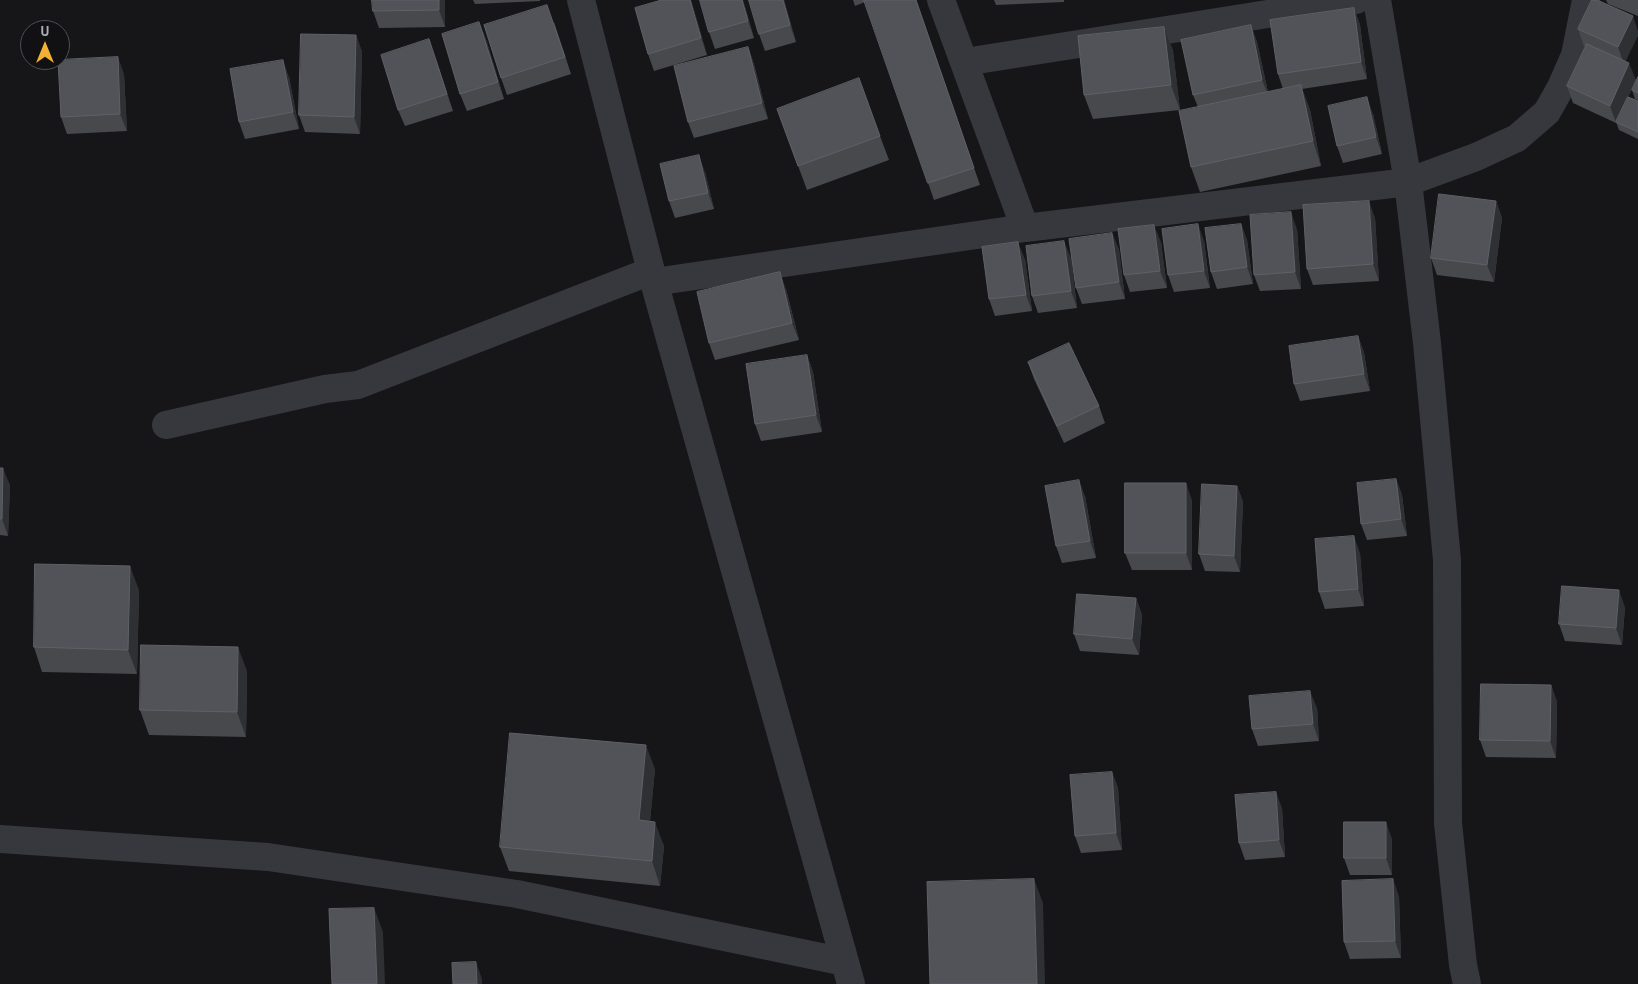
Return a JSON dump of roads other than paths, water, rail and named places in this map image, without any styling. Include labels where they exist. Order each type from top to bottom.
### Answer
[{"type":"street","points":[[0,839],[268,857],[517,894],[848,973],[652,276],[581,0]]},
{"type":"street","points":[[941,0],[1025,228]]},
{"type":"street","points":[[965,62],[1356,0]]},
{"type":"street","points":[[1377,0],[1408,182],[1427,344],[1447,560],[1448,823],[1463,965],[1467,984]]},
{"type":"street","points":[[166,425],[325,388],[358,385],[652,276],[1025,228],[1408,182],[1476,157],[1517,138],[1546,112],[1561,87],[1575,55],[1586,0]]}]
